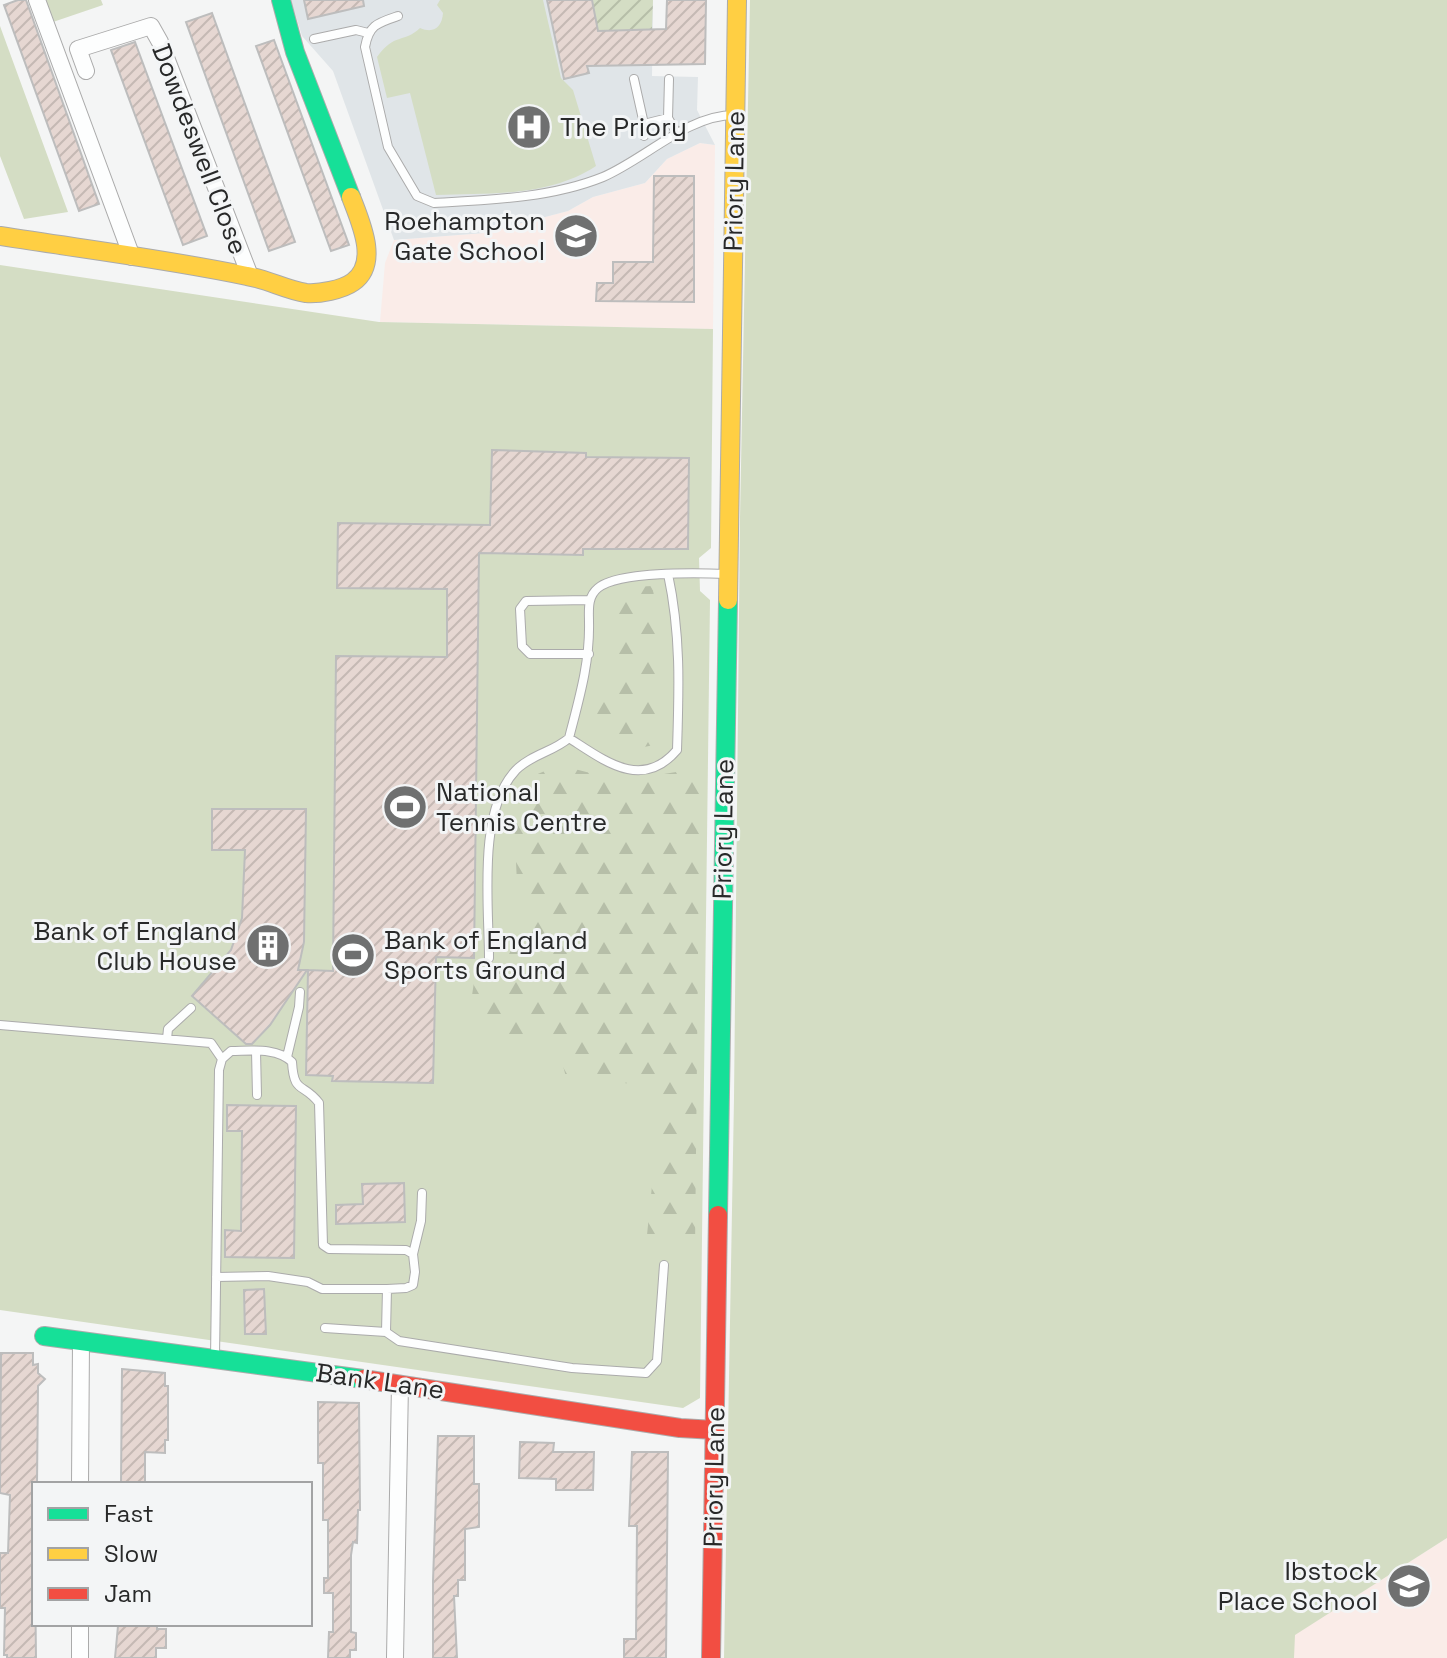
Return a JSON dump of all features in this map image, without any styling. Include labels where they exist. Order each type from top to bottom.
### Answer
[{"type":"street","points":[[37,0],[132,257]]},
{"type":"street","name":"Dowdeswell Close","points":[[0,236],[250,276],[307,293],[335,290],[354,282],[364,268],[367,250],[362,225],[295,52],[281,0]]},
{"type":"street","name":"Priory Lane","points":[[711,1658],[737,0]]},
{"type":"street","name":"Dowdeswell Close","points":[[86,71],[78,49],[151,26],[160,42],[250,276]]},
{"type":"street","name":"Bank Lane","points":[[44,1336],[400,1384],[680,1428],[715,1430]]},
{"type":"street","points":[[80,1482],[81,1341]]},
{"type":"street","points":[[395,1658],[400,1384]]},
{"type":"street","points":[[80,1626],[80,1658]]},
{"type":"lane","points":[[398,16],[378,23],[368,33],[365,47],[388,147],[417,196],[434,203],[555,191],[584,184],[711,117],[735,115]]},
{"type":"lane","points":[[314,39],[356,30],[368,33]]},
{"type":"lane","points":[[634,79],[644,136]]},
{"type":"lane","points":[[669,79],[668,118],[678,135]]},
{"type":"lane","points":[[644,124],[668,118]]},
{"type":"lane","points":[[489,958],[489,846],[494,813],[506,786],[524,763],[559,747],[569,738],[589,654],[589,600],[598,588],[615,581],[668,574],[727,574]]},
{"type":"lane","points":[[569,738],[626,770],[646,771],[667,762],[677,750],[680,652],[668,574]]},
{"type":"lane","points":[[589,600],[526,601],[520,609],[522,646],[530,654],[589,654]]},
{"type":"lane","points":[[287,1057],[300,992]]},
{"type":"lane","points":[[167,1039],[168,1029],[191,1008]]},
{"type":"lane","points":[[0,1025],[211,1043],[222,1059]]},
{"type":"lane","points":[[215,1358],[219,1070],[222,1059],[231,1051],[256,1051],[287,1057],[292,1062],[297,1087],[312,1095],[319,1104],[323,1245],[329,1249],[406,1250],[413,1254]]},
{"type":"lane","points":[[256,1051],[257,1095]]},
{"type":"lane","points":[[216,1277],[268,1276],[308,1282],[322,1289],[406,1288],[413,1285],[413,1254],[421,1221],[422,1193]]},
{"type":"lane","points":[[325,1328],[386,1332],[399,1341],[556,1366],[646,1373],[657,1361],[664,1265]]},
{"type":"lane","points":[[386,1332],[387,1289]]},
{"type":"shaded area","name":"The Priory","points":[[291,0],[653,0],[652,76],[698,77],[697,110],[715,145],[700,143],[667,159],[645,183],[593,197],[568,211],[484,233],[394,240],[333,71],[302,36]]},
{"type":"shaded area","name":"Roehampton Gate School","points":[[700,143],[715,145],[713,329],[380,322],[385,263],[394,240],[484,233],[568,211],[593,197],[645,183],[667,159]]},
{"type":"shaded area","name":"Ibstock Place School","points":[[1447,1538],[1447,1658],[1294,1658],[1294,1635]]},
{"type":"green space","points":[[45,0],[101,0],[103,5],[53,22]]},
{"type":"green space","points":[[440,0],[543,0],[561,78],[573,90],[596,166],[578,176],[539,188],[436,195],[410,93],[387,98],[377,57],[389,44],[420,28],[436,28],[443,13],[437,5]]},
{"type":"green space","points":[[592,0],[653,0],[652,29],[598,31]]},
{"type":"green space","points":[[750,0],[1447,0],[1447,1538],[1295,1635],[1294,1658],[724,1658]]},
{"type":"green space","points":[[0,26],[68,212],[24,219],[0,156]]},
{"type":"green space","name":"Bank of England Sports Ground","points":[[0,265],[379,322],[713,329],[711,548],[699,558],[700,591],[710,600],[700,1398],[683,1408],[0,1310]]},
{"type":"green space","points":[[652,586],[660,623],[660,731],[654,745],[639,748],[599,726],[595,713],[614,685],[614,588]]},
{"type":"green space","points":[[559,765],[637,785],[664,774],[700,768],[695,1249],[647,1235],[662,1087],[566,1077],[555,1036],[482,1037],[470,1009],[474,982],[495,966],[496,943],[534,917],[517,884],[514,817],[533,776]]},
{"type":"building","points":[[26,0],[99,204],[79,211],[4,5]]},
{"type":"building","points":[[304,0],[363,0],[364,6],[308,19]]},
{"type":"building","points":[[547,0],[592,0],[598,31],[666,29],[667,0],[706,0],[705,64],[587,66],[589,73],[564,79]]},
{"type":"building","points":[[212,13],[295,242],[269,251],[186,22]]},
{"type":"building","points":[[274,40],[349,245],[331,251],[256,46]]},
{"type":"building","points":[[135,42],[207,236],[183,245],[111,50]]},
{"type":"building","points":[[654,176],[694,176],[694,302],[596,301],[597,283],[613,283],[613,262],[653,262]]},
{"type":"building","name":"National Tennis Centre","points":[[492,450],[586,453],[586,457],[689,458],[688,549],[583,549],[583,555],[479,553],[474,958],[436,957],[433,1083],[332,1081],[333,1076],[306,1075],[308,970],[333,971],[336,656],[447,657],[447,589],[337,588],[338,523],[490,525]]},
{"type":"building","name":"Bank of England Club House","points":[[212,809],[306,809],[304,942],[298,970],[307,970],[270,1025],[252,1044],[246,1044],[192,996],[231,950],[242,918],[245,850],[212,850]]},
{"type":"building","points":[[227,1105],[296,1106],[294,1258],[225,1257],[225,1230],[241,1231],[242,1131],[227,1131]]},
{"type":"building","points":[[404,1183],[405,1222],[336,1224],[336,1205],[363,1204],[362,1184]]},
{"type":"building","points":[[264,1289],[266,1334],[245,1334],[244,1290]]},
{"type":"building","points":[[1,1353],[33,1353],[33,1365],[38,1364],[38,1373],[45,1379],[38,1386],[37,1482],[32,1482],[32,1626],[36,1626],[36,1658],[7,1658],[4,1655],[5,1608],[0,1608],[0,1553],[8,1553],[10,1495],[0,1493]]},
{"type":"building","points":[[122,1369],[165,1373],[165,1386],[168,1386],[168,1440],[165,1440],[165,1453],[145,1452],[145,1482],[121,1482]]},
{"type":"building","points":[[318,1402],[359,1403],[360,1510],[357,1543],[353,1542],[351,1555],[351,1632],[356,1633],[356,1650],[350,1650],[350,1658],[328,1658],[329,1632],[333,1632],[333,1593],[324,1593],[324,1578],[328,1578],[328,1520],[323,1520],[323,1463],[318,1463]]},
{"type":"building","points":[[438,1436],[474,1436],[474,1484],[479,1484],[479,1527],[465,1529],[465,1580],[458,1580],[458,1596],[454,1596],[457,1658],[433,1658]]},
{"type":"building","points":[[520,1442],[554,1443],[553,1452],[594,1452],[593,1490],[556,1490],[556,1479],[519,1478]]},
{"type":"building","points":[[632,1452],[668,1452],[666,1658],[624,1658],[624,1639],[636,1639],[637,1526],[629,1526]]},
{"type":"building","points":[[118,1626],[157,1626],[157,1629],[166,1629],[166,1648],[156,1648],[156,1658],[115,1658]]},
{"type":"traffic: fast","points":[[281,0],[295,52],[351,197]]},
{"type":"traffic: fast","points":[[718,1215],[728,600]]},
{"type":"traffic: fast","points":[[44,1336],[363,1379]]},
{"type":"traffic: slow","points":[[728,600],[737,0]]},
{"type":"traffic: slow","points":[[0,236],[186,264],[254,277],[299,292],[317,293],[353,282],[365,264],[366,241],[351,197]]},
{"type":"traffic: jam","points":[[711,1658],[718,1215]]},
{"type":"traffic: jam","points":[[363,1379],[680,1428],[715,1430]]},
{"type":"place","name":"The Priory","points":[[529,127]]},
{"type":"place","name":"Roehampton Gate School","points":[[576,236]]},
{"type":"place","name":"National Tennis Centre","points":[[405,807]]},
{"type":"place","name":"Bank of England Club House","points":[[268,946]]},
{"type":"place","name":"Bank of England Sports Ground","points":[[353,955]]},
{"type":"place","name":"Ibstock Place School","points":[[1409,1586]]}]
